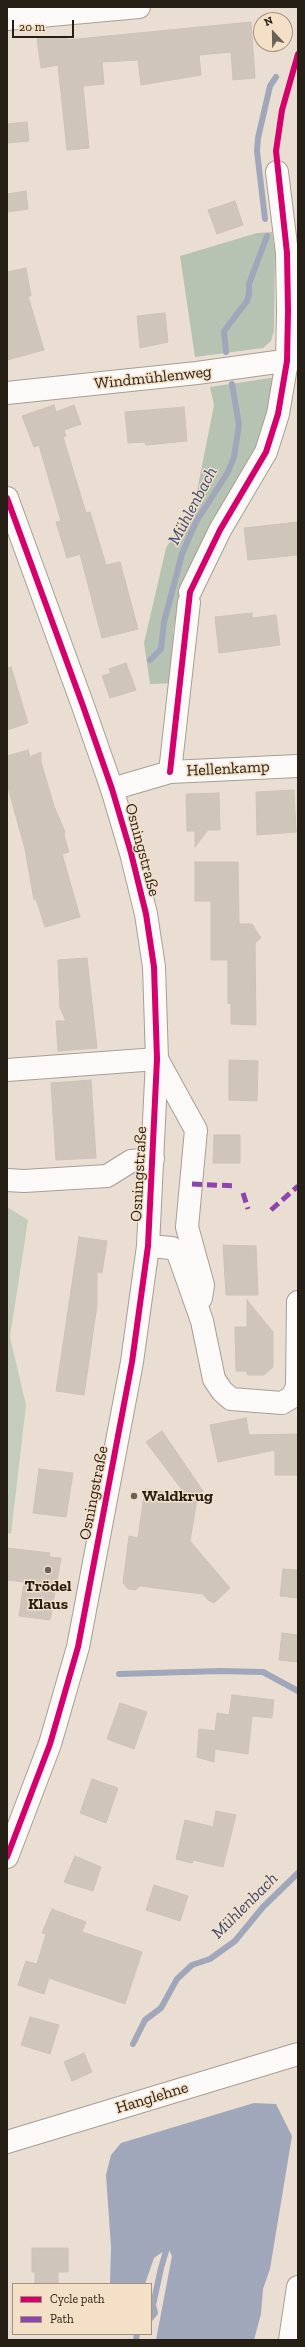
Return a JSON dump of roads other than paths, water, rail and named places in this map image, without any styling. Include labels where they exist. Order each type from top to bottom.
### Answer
[{"type":"main road","points":[[7,18],[139,7]]},
{"type":"main road","points":[[170,772],[189,597],[220,530],[266,452],[278,414],[292,360],[287,253],[277,172]]},
{"type":"main road","name":"Windmühlenweg","points":[[7,393],[197,373],[292,360]]},
{"type":"main road","name":"Osningstraße","points":[[7,498],[112,789],[131,853],[146,914],[154,967],[157,1059],[148,1246],[132,1362],[78,1647],[50,1744],[7,1857]]},
{"type":"main road","name":"Hellenkamp","points":[[112,789],[170,772],[298,766]]},
{"type":"main road","points":[[7,1070],[157,1059],[196,1130],[187,1227],[203,1285],[201,1298],[197,1304]]},
{"type":"main road","points":[[7,1180],[24,1181],[107,1176],[131,1161],[153,1159]]},
{"type":"main road","points":[[148,1246],[172,1248],[178,1253],[197,1304],[214,1379],[222,1391],[231,1399],[282,1403],[292,1397],[297,1387],[298,1302]]},
{"type":"main road","name":"Hanglehne","points":[[7,2142],[298,2054]]},
{"type":"main road","points":[[290,2340],[298,2288]]},
{"type":"water","points":[[254,2103],[276,2104],[292,2136],[270,2269],[263,2289],[261,2314],[254,2340],[156,2340],[172,2256],[168,2248],[154,2258],[145,2283],[110,2283],[111,2247],[106,2175],[111,2155],[121,2143]]},
{"type":"waterway","name":"Mühlenbach","points":[[265,219],[257,151],[258,138],[270,86],[276,77]]},
{"type":"waterway","name":"Mühlenbach","points":[[226,352],[224,331],[247,301],[249,284],[267,236]]},
{"type":"waterway","name":"Mühlenbach","points":[[150,660],[161,649],[164,622],[182,554],[196,522],[228,472],[234,457],[239,425],[232,384]]},
{"type":"waterway","name":"Mühlenbach","points":[[119,1674],[220,1671],[263,1672],[298,1691]]},
{"type":"waterway","name":"Mühlenbach","points":[[133,2044],[145,2020],[161,2008],[177,1979],[192,1965],[210,1959],[235,1941],[263,1907],[298,1873]]},
{"type":"waterway","name":"Mühlenbach","points":[[152,2317],[155,2313],[153,2305],[161,2268],[169,2241]]},
{"type":"waterway","name":"Mühlenbach","points":[[136,2340],[137,2335]]},
{"type":"place","name":"Waldkrug","points":[[134,1496]]},
{"type":"place","name":"Trödel Klaus","points":[[48,1570]]}]
